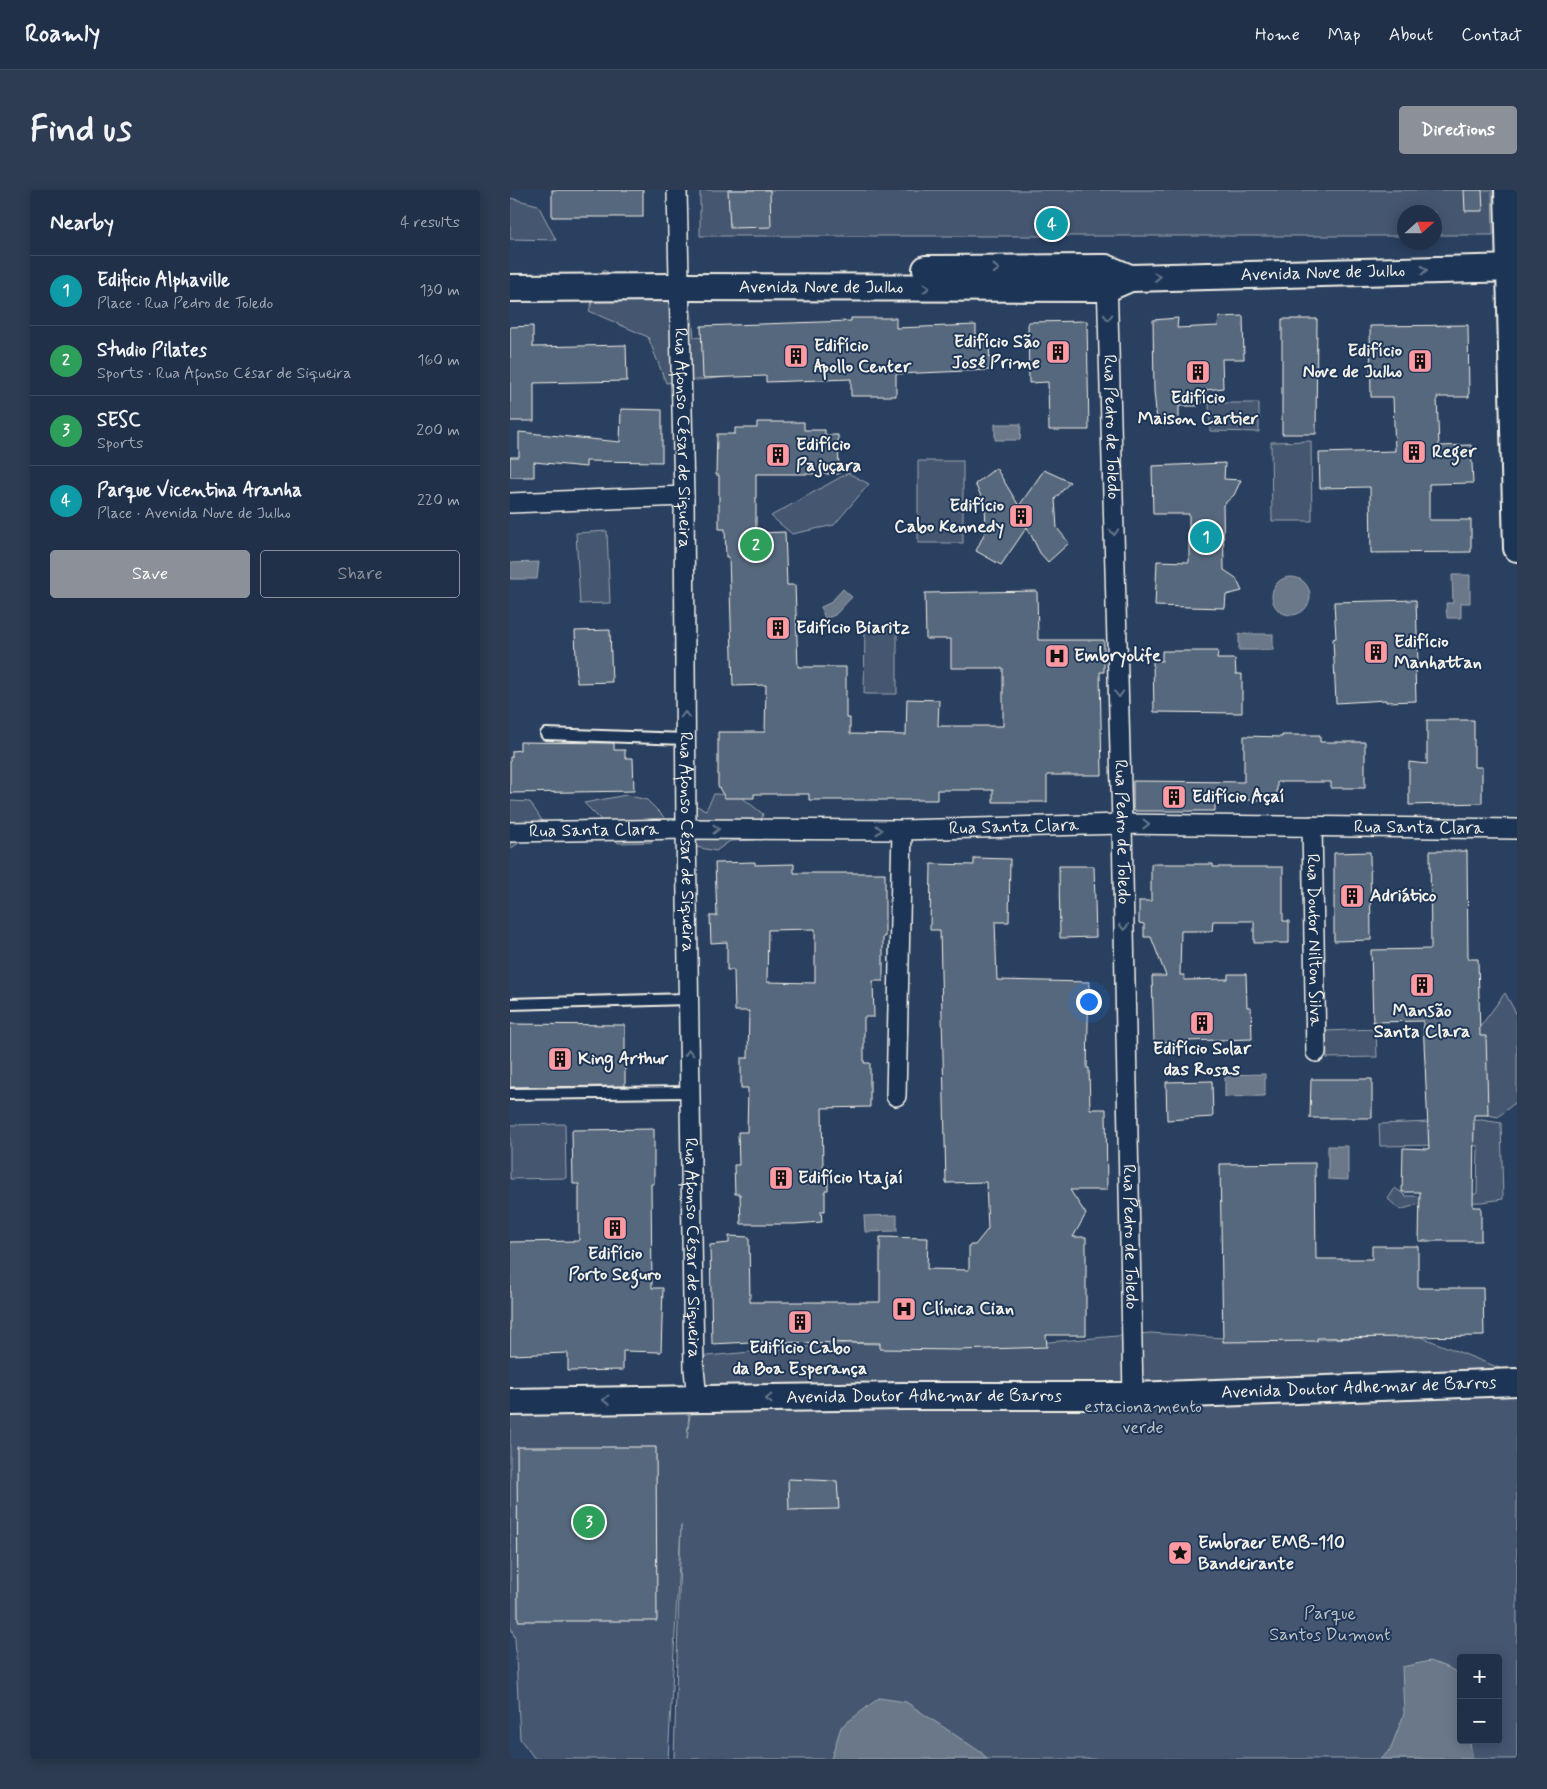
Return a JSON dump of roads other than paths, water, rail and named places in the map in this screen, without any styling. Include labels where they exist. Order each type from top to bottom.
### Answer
[{"type":"main road","points":[[1508,190],[1513,268],[1517,548]]},
{"type":"main road","name":"Avenida Nove de Julho","points":[[510,272],[679,279],[1114,278],[1513,268]]},
{"type":"main road","name":"Avenida Nove de Julho","points":[[510,288],[679,279]]},
{"type":"main road","name":"Avenida Doutor Adhemar de Barros","points":[[510,1402],[904,1396],[1133,1396],[1517,1382]]},
{"type":"street","name":"Rua Afonso César de Siqueira","points":[[677,190],[684,496],[686,829],[694,1369],[697,1399]]},
{"type":"street","name":"Rua Pedro de Toledo","points":[[1114,278],[1133,1396]]},
{"type":"street","points":[[510,503],[684,496]]},
{"type":"street","name":"Rua Santa Clara","points":[[510,832],[686,829],[902,830],[1122,824],[1517,829]]},
{"type":"street","name":"Rua Doutor Nilton Silva","points":[[1312,826],[1316,1052]]},
{"type":"street","points":[[896,1096],[902,830]]},
{"type":"lane","points":[[546,734],[685,739]]},
{"type":"lane","points":[[510,1004],[688,999]]},
{"type":"lane","points":[[510,1094],[690,1092]]},
{"type":"place","name":"Parque Vicentina Aranha","points":[[1052,224]]},
{"type":"place","name":"Edifício São José Prime","points":[[1058,352]]},
{"type":"place","name":"Edifício Apollo Center","points":[[796,356]]},
{"type":"place","name":"Edifício Nove de Julho","points":[[1420,361]]},
{"type":"place","name":"Edifício Maison Cartier","points":[[1198,372]]},
{"type":"place","name":"Reger","points":[[1414,452]]},
{"type":"place","name":"Edifício Pajuçara","points":[[778,455]]},
{"type":"place","name":"Edifício Cabo Kennedy","points":[[1021,516]]},
{"type":"place","name":"Edificio Alphaville","points":[[1206,537]]},
{"type":"place","name":"Studio Pilates","points":[[756,545]]},
{"type":"place","name":"Edifício Biaritz","points":[[778,628]]},
{"type":"place","name":"Edifício Manhattan","points":[[1376,652]]},
{"type":"place","name":"Embryolife","points":[[1057,656]]},
{"type":"place","name":"Edifício Açaí","points":[[1174,797]]},
{"type":"place","name":"Adriático","points":[[1352,896]]},
{"type":"place","name":"Mansão Santa Clara","points":[[1422,985]]},
{"type":"place","name":"Edifício Solar das Rosas","points":[[1202,1023]]},
{"type":"place","name":"King Arthur","points":[[560,1059]]},
{"type":"place","name":"Edifício Itajaí","points":[[781,1178]]},
{"type":"place","name":"Edifício Porto Seguro","points":[[615,1228]]},
{"type":"place","name":"Clínica Cian","points":[[904,1309]]},
{"type":"place","name":"Edifício Cabo da Boa Esperança","points":[[800,1322]]},
{"type":"place","name":"SESC","points":[[589,1522]]},
{"type":"place","name":"Embraer EMB-110 Bandeirante","points":[[1180,1553]]},
{"type":"park label","name":"estacionamento verde","points":[[1143,1417]]},
{"type":"park label","name":"Parque Santos Dumont","points":[[1330,1624]]}]
